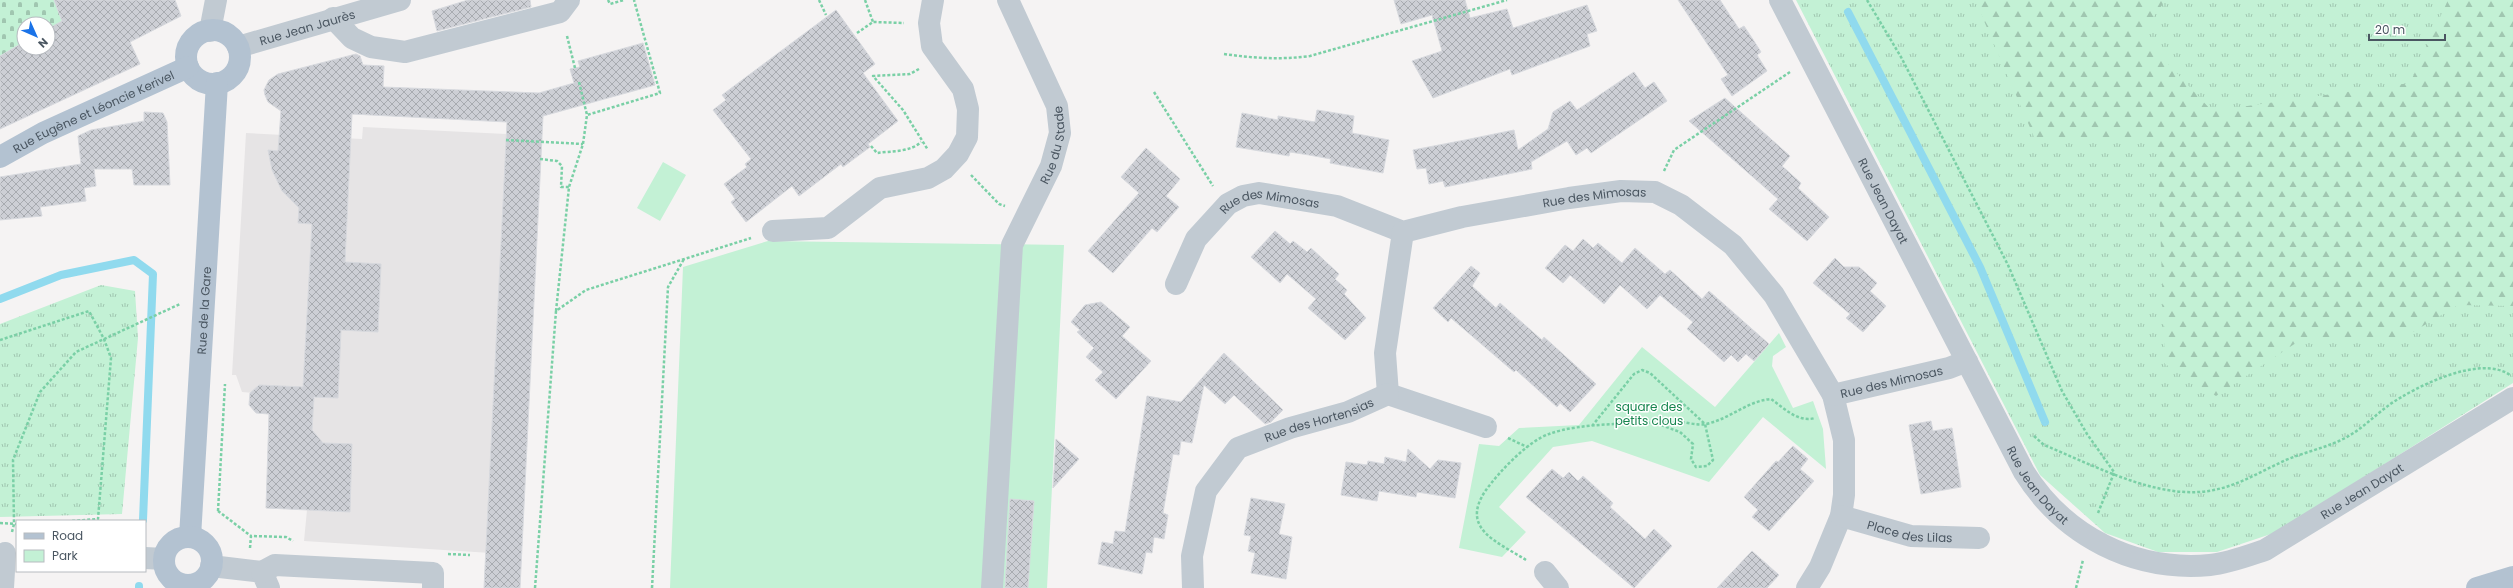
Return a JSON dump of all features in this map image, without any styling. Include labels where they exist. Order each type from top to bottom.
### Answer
[{"type":"main road","points":[[210,30],[223,32],[230,36],[238,47],[240,60],[237,68],[232,75],[217,83],[200,80],[188,67],[186,58],[191,41],[198,35],[210,30]]},
{"type":"main road","name":"Rue Eugène et Léoncie Kerivel","points":[[0,157],[43,132],[188,67]]},
{"type":"main road","name":"Rue de la Gare","points":[[190,537],[217,83]]},
{"type":"main road","points":[[190,537],[202,541],[210,549],[213,560],[210,574],[200,583],[186,587],[177,583],[170,577],[155,558],[178,539],[190,537]]},
{"type":"main road","points":[[2477,588],[2513,577]]},
{"type":"street","points":[[210,30],[216,0]]},
{"type":"street","name":"Rue Jean Jaurès","points":[[238,47],[333,18],[400,0]]},
{"type":"street","points":[[773,231],[828,228],[880,188],[928,178],[948,165],[958,154],[967,137],[968,109],[963,89],[939,58],[932,46],[929,23],[932,0]]},
{"type":"street","name":"Rue du Stade","points":[[992,588],[1012,245],[1057,150],[1060,119],[1057,106],[1008,0]]},
{"type":"street","name":"Rue Jean Dayat","points":[[1780,0],[2024,472],[2048,506],[2075,529],[2106,547],[2129,557],[2168,565],[2211,565],[2238,560],[2265,550],[2513,398]]},
{"type":"street","points":[[333,18],[352,38],[371,47],[405,52],[565,6]]},
{"type":"street","name":"Rue des Mimosas","points":[[1176,284],[1196,240],[1228,204],[1243,196],[1259,193],[1337,206],[1403,232],[1462,217],[1569,198],[1621,191],[1655,192],[1682,205],[1733,245],[1774,295],[1835,404],[1967,361]]},
{"type":"street","name":"Rue des Hortensias","points":[[1193,588],[1192,556],[1206,491],[1238,448],[1290,428],[1348,412],[1388,394],[1385,353],[1403,232]]},
{"type":"street","points":[[1388,394],[1486,427]]},
{"type":"street","points":[[1807,588],[1820,567],[1841,516],[1844,495],[1844,440],[1835,404]]},
{"type":"street","name":"Place des Lilas","points":[[1841,516],[1911,536],[1979,538]]},
{"type":"street","points":[[3,588],[5,551]]},
{"type":"street","points":[[211,566],[266,580],[275,565],[434,573],[433,588]]},
{"type":"path","points":[[608,0],[610,4],[624,0]]},
{"type":"path","points":[[587,115],[660,94],[634,0]]},
{"type":"path","points":[[819,0],[826,14]]},
{"type":"path","points":[[865,0],[872,22]]},
{"type":"path","points":[[1224,54],[1256,59],[1286,59],[1310,56],[1507,0]]},
{"type":"path","points":[[1867,0],[1888,32],[2008,265],[2062,391],[2087,434],[2114,473]]},
{"type":"path","points":[[565,6],[575,68]]},
{"type":"path","points":[[857,33],[872,22],[929,23]]},
{"type":"path","points":[[939,58],[910,74],[873,76],[914,125],[921,142],[948,165],[978,180],[999,204],[1026,216]]},
{"type":"path","points":[[1655,192],[1674,150],[1811,59]]},
{"type":"path","points":[[535,588],[556,311],[569,187],[583,144],[587,115],[579,82]]},
{"type":"path","points":[[1154,92],[1214,188],[1228,204]]},
{"type":"path","points":[[506,140],[583,144]]},
{"type":"path","points":[[871,146],[878,153],[903,150],[918,145],[921,142]]},
{"type":"path","points":[[540,159],[558,161],[562,166],[561,187],[569,187]]},
{"type":"path","points":[[556,311],[586,290],[773,231]]},
{"type":"path","points":[[652,588],[668,287],[684,259]]},
{"type":"path","points":[[5,551],[16,524],[14,460],[40,392],[76,352],[182,303]]},
{"type":"path","points":[[0,340],[89,311],[104,339],[111,358],[98,520]]},
{"type":"path","points":[[2032,434],[2044,445],[2147,486],[2173,491],[2198,492],[2219,490],[2245,481],[2287,460],[2344,439],[2396,401],[2450,374],[2483,369],[2505,371],[2513,377]]},
{"type":"path","points":[[1592,426],[1634,374],[1642,370],[1650,372],[1706,424],[1713,460],[1707,466],[1696,467],[1691,459],[1693,444],[1680,432],[1656,423]]},
{"type":"path","points":[[1552,580],[1482,532],[1477,518],[1477,503],[1490,486],[1527,447],[1549,434],[1592,426],[1656,423],[1706,424],[1729,416],[1758,400],[1771,399],[1793,416],[1810,420],[1835,404]]},
{"type":"path","points":[[218,511],[251,536]]},
{"type":"path","points":[[0,523],[16,524]]},
{"type":"shaded area","points":[[363,127],[506,134],[506,144],[525,144],[521,555],[304,541],[307,510],[266,508],[269,418],[277,407],[266,394],[242,392],[236,375],[232,375],[246,133],[362,139]]},
{"type":"green space","points":[[0,0],[54,0],[63,24],[56,27],[56,16],[16,16],[16,47],[0,56]]},
{"type":"green space","points":[[1796,0],[2513,0],[2513,383],[2277,532],[2217,552],[2158,552],[2105,533],[2040,475]]},
{"type":"green space","points":[[1975,0],[2166,0],[2140,34],[2212,111],[2410,83],[2448,0],[2513,0],[2513,306],[2458,305],[2398,341],[2299,341],[2216,396],[2165,364],[2157,137],[2035,139]]},
{"type":"green space","points":[[663,162],[686,175],[660,221],[637,208]]},
{"type":"green space","points":[[768,241],[1064,245],[1047,588],[670,588],[683,267]]},
{"type":"green space","points":[[101,285],[135,291],[138,338],[122,514],[0,517],[0,324]]},
{"type":"green space","name":"square des petits clous","points":[[1779,333],[1786,347],[1773,356],[1772,366],[1793,408],[1813,401],[1823,429],[1826,469],[1763,417],[1709,482],[1592,441],[1553,447],[1499,507],[1526,532],[1502,557],[1459,548],[1479,444],[1499,446],[1519,428],[1579,425],[1642,347],[1715,407]]},
{"type":"building","points":[[54,0],[175,0],[181,16],[130,42],[140,64],[0,129],[0,56],[16,47],[16,56],[56,56],[56,24],[62,21]]},
{"type":"building","points":[[468,0],[530,0],[531,7],[437,31],[432,11]]},
{"type":"building","points":[[1394,0],[1465,0],[1470,18],[1507,9],[1513,28],[1587,5],[1597,31],[1587,34],[1590,46],[1512,75],[1510,69],[1433,98],[1412,61],[1442,51],[1432,15],[1401,24]]},
{"type":"building","points":[[1678,0],[1720,0],[1739,29],[1744,26],[1752,38],[1761,52],[1757,55],[1767,71],[1732,96],[1721,79],[1728,75]]},
{"type":"building","points":[[836,10],[875,64],[863,73],[898,121],[868,144],[870,147],[843,167],[841,164],[799,196],[792,186],[746,222],[731,202],[735,199],[724,184],[747,167],[745,164],[751,159],[713,110],[726,100],[722,95]]},
{"type":"building","points":[[643,43],[655,85],[543,116],[520,588],[484,588],[507,122],[352,114],[345,262],[381,264],[378,332],[341,330],[338,398],[314,397],[312,430],[323,443],[352,444],[350,512],[266,508],[269,414],[256,413],[249,405],[250,393],[259,385],[303,387],[312,224],[298,223],[299,208],[282,191],[272,170],[268,150],[278,151],[281,111],[268,102],[265,95],[264,90],[269,80],[278,74],[356,54],[360,56],[363,65],[384,66],[383,87],[539,93],[574,83],[570,69],[580,67],[578,61]]},
{"type":"building","points":[[1634,72],[1645,88],[1654,82],[1667,101],[1591,153],[1587,148],[1576,155],[1567,141],[1531,162],[1532,169],[1445,187],[1443,181],[1429,184],[1426,168],[1417,169],[1413,150],[1514,130],[1518,150],[1548,129],[1553,112],[1570,101],[1577,110]]},
{"type":"building","points":[[1725,98],[1790,156],[1782,166],[1801,183],[1798,188],[1829,217],[1807,241],[1769,209],[1778,199],[1689,121]]},
{"type":"building","points":[[1317,110],[1354,116],[1352,133],[1389,140],[1383,173],[1330,163],[1331,159],[1309,155],[1290,152],[1289,156],[1236,147],[1242,113],[1278,120],[1278,116],[1315,122]]},
{"type":"building","points":[[144,112],[163,113],[167,122],[170,185],[134,185],[132,169],[94,169],[96,186],[84,188],[86,201],[40,207],[42,216],[0,220],[0,177],[81,164],[78,136],[91,130],[144,121]]},
{"type":"building","points":[[1146,148],[1180,179],[1166,196],[1179,207],[1157,232],[1152,228],[1113,273],[1088,251],[1139,193],[1121,177]]},
{"type":"building","points":[[1275,231],[1290,244],[1293,241],[1307,252],[1311,248],[1339,274],[1335,279],[1347,290],[1344,294],[1366,318],[1345,340],[1308,308],[1316,299],[1287,274],[1280,283],[1251,257]]},
{"type":"building","points":[[1583,239],[1593,248],[1598,243],[1622,263],[1635,248],[1665,274],[1670,270],[1702,299],[1709,291],[1769,344],[1754,361],[1746,354],[1738,362],[1731,355],[1724,362],[1687,329],[1693,322],[1660,295],[1647,309],[1620,285],[1604,304],[1570,275],[1563,283],[1545,268],[1565,245],[1573,251]]},
{"type":"building","points":[[1835,258],[1844,267],[1859,267],[1877,283],[1870,291],[1886,306],[1863,332],[1846,318],[1850,314],[1813,283]]},
{"type":"building","points":[[1471,266],[1480,273],[1472,286],[1496,308],[1500,303],[1542,340],[1544,337],[1596,384],[1570,412],[1560,403],[1557,407],[1516,370],[1514,372],[1451,318],[1448,322],[1433,308]]},
{"type":"building","points":[[1101,302],[1130,327],[1122,336],[1151,361],[1116,399],[1095,380],[1103,372],[1086,357],[1094,348],[1077,332],[1080,330],[1071,322],[1085,305]]},
{"type":"building","points":[[1224,353],[1283,410],[1271,422],[1265,424],[1234,395],[1225,404],[1204,385],[1192,443],[1181,441],[1179,455],[1173,454],[1163,513],[1168,515],[1164,539],[1154,537],[1152,553],[1146,552],[1142,574],[1098,564],[1102,542],[1113,544],[1115,531],[1125,532],[1147,396],[1181,402]]},
{"type":"building","points":[[1931,421],[1933,431],[1952,428],[1961,487],[1921,494],[1909,425]]},
{"type":"building","points":[[1056,439],[1079,459],[1053,488]]},
{"type":"building","points":[[1793,446],[1808,459],[1800,469],[1814,481],[1769,531],[1752,517],[1758,510],[1744,497],[1776,461],[1778,462]]},
{"type":"building","points":[[1408,449],[1430,469],[1438,460],[1461,463],[1455,498],[1417,492],[1416,497],[1379,491],[1377,501],[1341,495],[1346,462],[1367,465],[1368,461],[1384,464],[1385,457],[1406,462]]},
{"type":"building","points":[[1552,469],[1563,478],[1569,472],[1578,481],[1583,476],[1613,503],[1610,507],[1645,539],[1654,529],[1672,546],[1634,588],[1526,497]]},
{"type":"building","points":[[1251,498],[1285,504],[1279,534],[1292,537],[1286,579],[1251,573],[1255,553],[1248,551],[1251,536],[1244,535]]},
{"type":"building","points":[[1010,499],[1034,501],[1028,588],[1005,588]]},
{"type":"building","points":[[1752,551],[1779,575],[1767,588],[1717,588]]},
{"type":"waterway","points":[[1848,12],[1980,267],[2045,422]]},
{"type":"waterway","points":[[0,299],[61,275],[134,260],[153,274],[143,520]]}]
